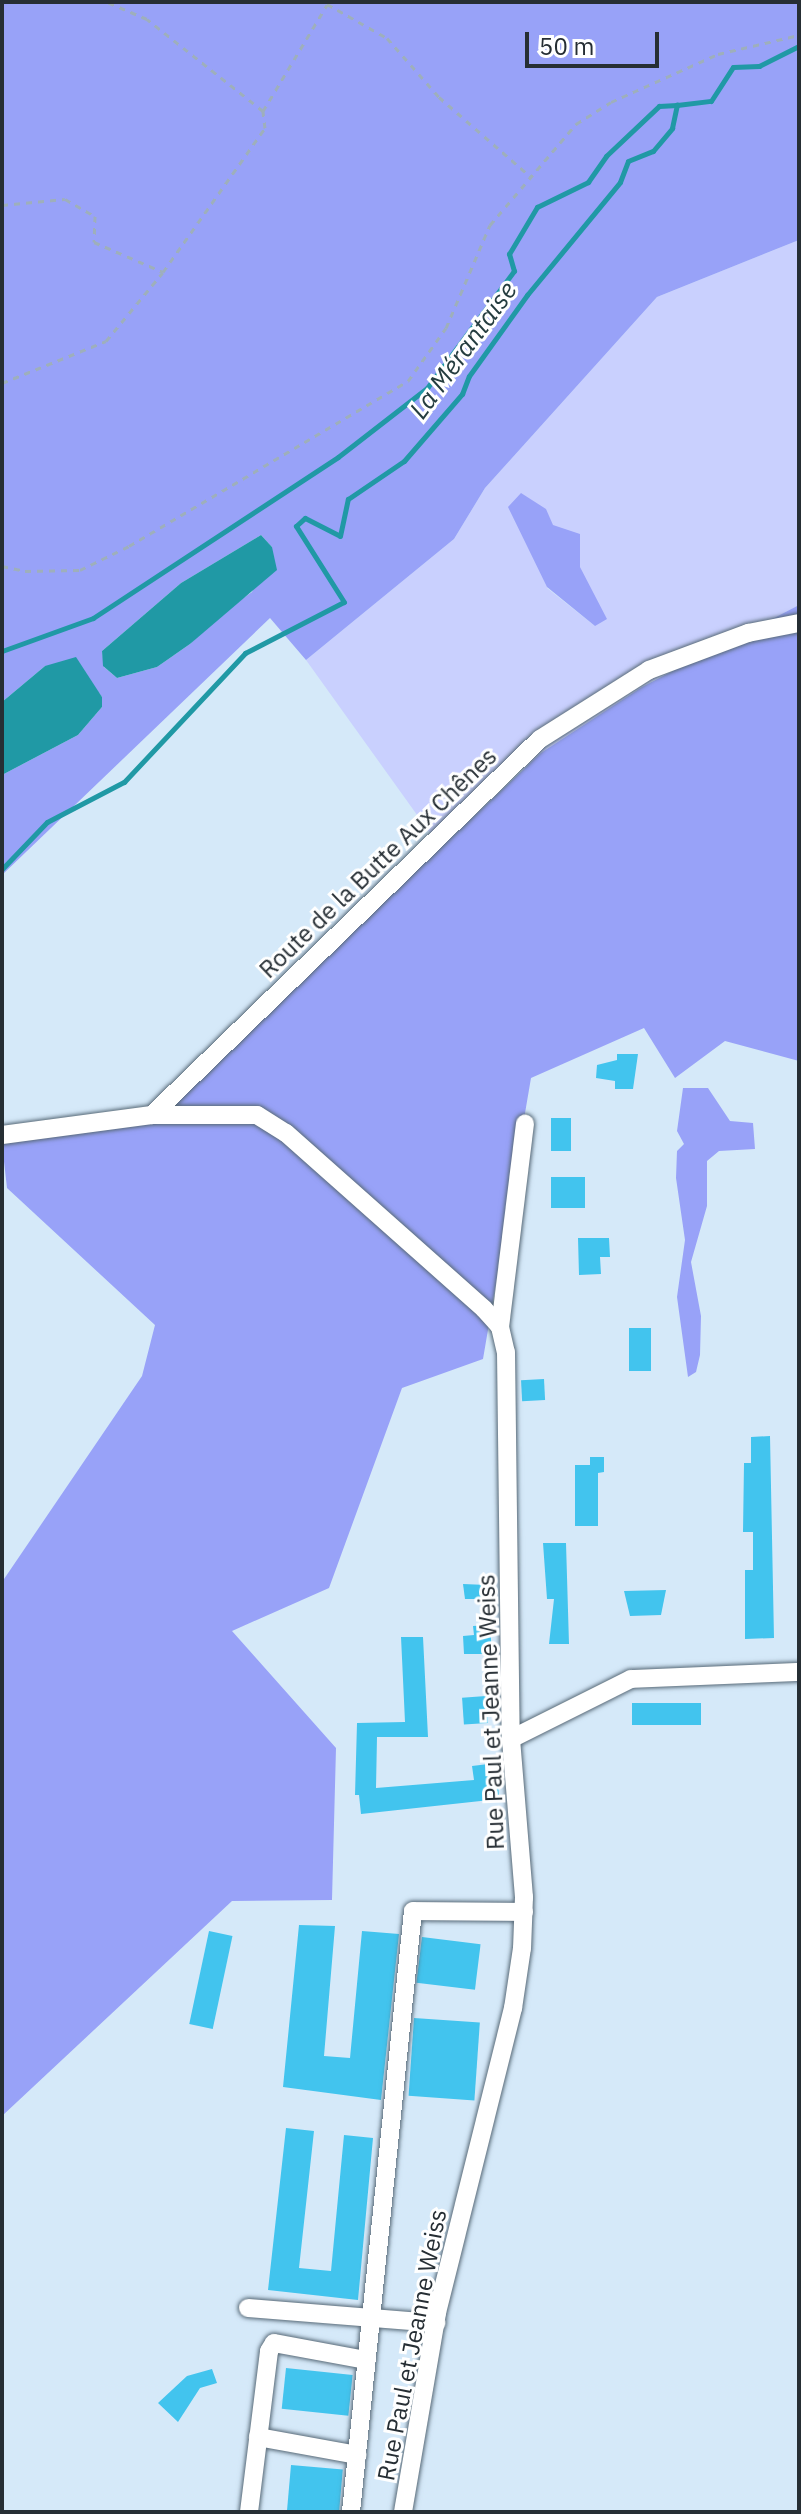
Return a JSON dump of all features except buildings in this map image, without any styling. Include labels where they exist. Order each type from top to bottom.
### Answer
[{"type":"street","name":"Route de la Butte Aux Chênes","points":[[152,1115],[540,739],[649,670],[748,633],[799,623]]},
{"type":"street","points":[[2,1135],[152,1115],[257,1115],[286,1133],[500,1327]]},
{"type":"street","name":"Rue Paul et Jeanne Weiss","points":[[403,2512],[436,2323],[513,2008],[524,1912],[511,1739],[509,1405],[500,1327],[525,1124]]},
{"type":"street","points":[[511,1739],[631,1679],[799,1672]]},
{"type":"street","points":[[351,2512],[413,1911],[524,1912]]},
{"type":"street","points":[[248,2308],[436,2323]]},
{"type":"street","points":[[249,2512],[269,2351],[274,2343],[366,2360]]},
{"type":"street","points":[[258,2437],[357,2455]]},
{"type":"path","points":[[107,2],[147,19],[263,111]]},
{"type":"path","points":[[2,383],[106,341],[163,272],[265,128],[263,111],[328,3],[387,38],[439,97],[531,177]]},
{"type":"path","points":[[2,566],[25,571],[80,570],[129,546],[408,381],[446,328],[490,225],[576,124],[611,102],[718,54],[799,35]]},
{"type":"path","points":[[2,205],[65,199],[95,216],[94,242],[163,272]]},
{"type":"shaded area","points":[[2,2],[799,2],[799,240],[657,297],[485,488],[454,539],[306,660],[270,618],[2,875],[2,775],[78,735],[102,707],[102,697],[82,671],[45,666],[2,702]],"holes":[[[261,535],[272,547],[252,592],[218,616],[190,644],[157,667],[117,678],[104,667],[102,651],[181,583]]]},
{"type":"shaded area","points":[[799,240],[799,605],[641,687],[430,833],[306,660],[454,539],[485,488],[657,297]],"holes":[[[579,534],[580,567],[595,626],[547,588]]]},
{"type":"shaded area","points":[[521,493],[546,509],[553,525],[580,534],[580,567],[607,619],[595,626],[547,587],[508,507]]},
{"type":"shaded area","points":[[261,535],[272,547],[277,570],[190,644],[157,667],[117,678],[103,666],[102,651],[181,583]]},
{"type":"shaded area","points":[[799,605],[799,1061],[725,1041],[675,1078],[644,1028],[531,1078],[483,1359],[402,1388],[329,1588],[232,1631],[336,1748],[332,1900],[232,1901],[2,2116],[2,1582],[142,1376],[155,1325],[7,1188],[2,1144],[149,1122],[541,753],[642,687]]},
{"type":"shaded area","points":[[76,657],[102,697],[102,707],[78,735],[2,775],[2,702],[45,666]]},
{"type":"shaded area","points":[[683,1088],[708,1088],[730,1121],[753,1123],[755,1149],[719,1151],[707,1161],[707,1206],[691,1262],[701,1316],[700,1355],[696,1372],[688,1377],[677,1297],[685,1240],[676,1178],[677,1151],[684,1144],[677,1131]]},
{"type":"waterway","name":"La Mérantaise","points":[[2,869],[47,822],[124,782],[245,653],[344,602],[296,526],[305,518],[340,536],[348,499],[404,461],[462,394],[469,376],[527,295],[620,182],[628,161],[653,151],[672,128],[677,105],[711,101],[733,67],[759,66],[799,46]]},
{"type":"waterway","points":[[2,651],[93,618],[338,457],[427,388],[514,271],[509,254],[537,207],[588,182],[606,156],[659,106],[677,105]]}]
